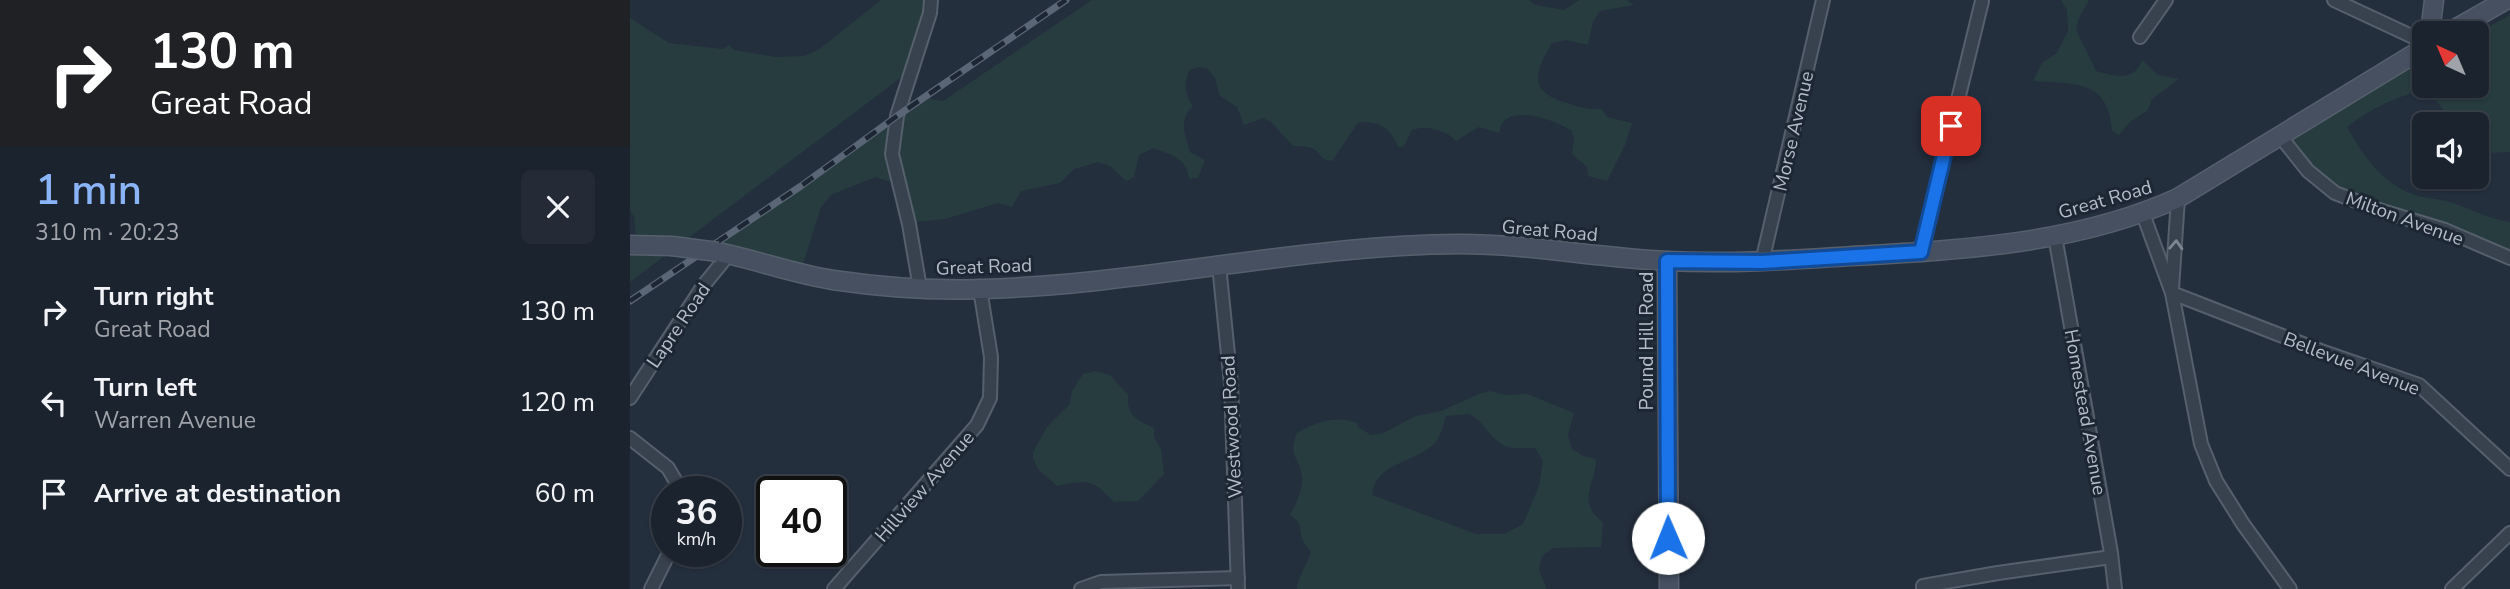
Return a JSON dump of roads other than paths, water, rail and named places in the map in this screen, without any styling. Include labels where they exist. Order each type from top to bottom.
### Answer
[{"type":"main road","points":[[2431,21],[2434,0]]},
{"type":"main road","points":[[2469,21],[2506,0]]},
{"type":"main road","name":"Great Road","points":[[630,245],[672,246],[724,253],[830,279],[920,288],[980,289],[1064,284],[1384,246],[1464,244],[1667,261],[1762,262],[1921,252],[2055,236],[2143,214],[2178,198],[2412,55]]},
{"type":"main road","name":"Pound Hill Road","points":[[1667,261],[1669,589]]},
{"type":"street","points":[[920,288],[909,225],[892,154],[897,116],[930,13],[931,0]]},
{"type":"street","name":"Morse Avenue","points":[[1762,262],[1823,0]]},
{"type":"street","points":[[2140,37],[2166,0]]},
{"type":"street","points":[[2334,0],[2412,36]]},
{"type":"street","points":[[1921,252],[1982,1]]},
{"type":"street","name":"Milton Avenue","points":[[2280,136],[2308,171],[2335,193],[2445,230],[2510,258]]},
{"type":"street","points":[[2172,293],[2178,198]]},
{"type":"street","points":[[2143,214],[2172,293],[2201,444],[2216,481],[2290,589]]},
{"type":"street","name":"Homestead Avenue","points":[[2055,236],[2115,589]]},
{"type":"street","name":"Lapre Road","points":[[630,398],[724,253]]},
{"type":"street","name":"Westwood Road","points":[[1219,265],[1231,384],[1238,584]]},
{"type":"street","name":"Hillview Avenue","points":[[834,589],[977,425],[990,398],[991,357],[980,289]]},
{"type":"street","name":"Bellevue Avenue","points":[[2172,293],[2321,351],[2419,385],[2510,469]]},
{"type":"street","points":[[630,438],[668,468],[673,476]]},
{"type":"street","points":[[2452,589],[2510,533]]},
{"type":"street","points":[[1923,588],[1998,573],[2110,557]]},
{"type":"street","points":[[651,589],[662,567]]},
{"type":"street","points":[[1081,589],[1101,582],[1238,584]]},
{"type":"railway","points":[[630,301],[801,186],[897,116],[1066,0]]}]
